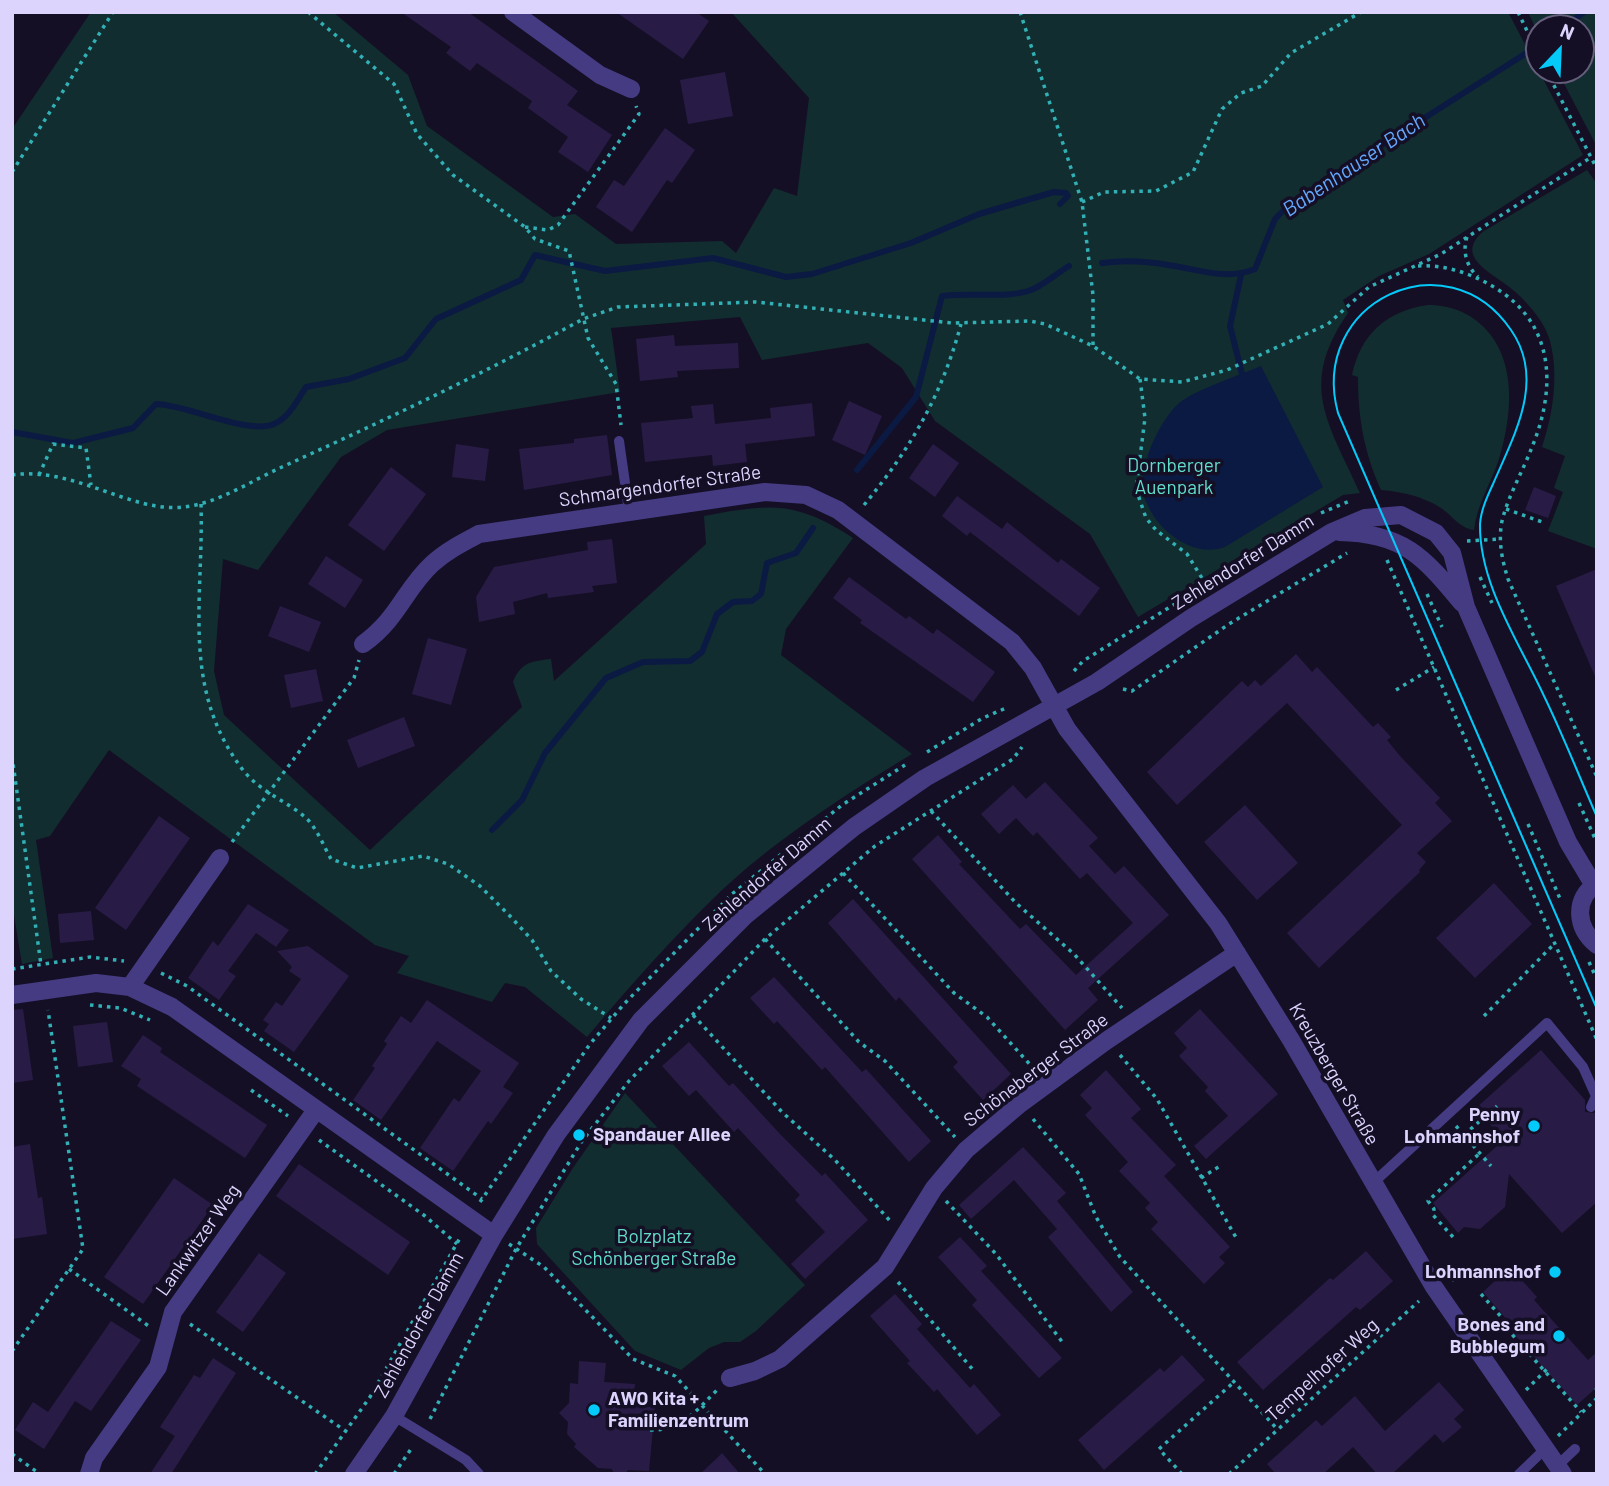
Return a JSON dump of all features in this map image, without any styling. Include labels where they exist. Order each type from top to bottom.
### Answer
[{"type":"street","points":[[513,12],[600,75],[631,89]]},
{"type":"street","name":"Schmargendorfer Straße","points":[[363,644],[397,614],[430,566],[449,550],[479,534],[765,492],[806,495],[850,519],[1012,642],[1033,668],[1054,706]]},
{"type":"street","name":"Zehlendorfer Damm","points":[[354,1474],[394,1416],[494,1235],[549,1145],[641,1020],[746,915],[854,827],[925,778],[1054,706],[1332,532],[1380,514],[1401,515],[1436,533],[1452,553],[1466,607],[1567,842],[1595,883]]},
{"type":"street","name":"Zehlendorfer Damm","points":[[1332,532],[1378,534],[1404,544],[1433,567],[1466,607]]},
{"type":"street","name":"Kreuzberger Straße","points":[[1054,706],[1067,729],[1203,902],[1237,953],[1292,1040],[1434,1287],[1560,1470]]},
{"type":"street","points":[[130,987],[220,858]]},
{"type":"street","points":[[1595,883],[1581,903],[1579,914],[1588,937],[1597,945]]},
{"type":"street","name":"Schöneberger Straße","points":[[730,1378],[755,1371],[780,1359],[885,1267],[933,1188],[967,1150],[1020,1104],[1106,1041],[1237,953]]},
{"type":"street","points":[[12,995],[96,983],[130,987],[172,1007],[494,1235]]},
{"type":"street","name":"Lankwitzer Weg","points":[[89,1474],[94,1458],[158,1367],[173,1312],[316,1110]]},
{"type":"lane","points":[[620,441],[629,511]]},
{"type":"lane","points":[[1373,1182],[1547,1023],[1583,1067],[1596,1096],[1591,1107]]},
{"type":"lane","name":"Zehlendorfer Damm","points":[[394,1416],[466,1460],[479,1474]]},
{"type":"lane","points":[[1519,1474],[1545,1449]]},
{"type":"lane","points":[[1560,1470],[1574,1449]]},
{"type":"path","points":[[12,172],[113,12]]},
{"type":"path","points":[[309,12],[394,85],[417,134],[453,175],[525,227],[535,239],[569,251],[588,338],[616,384],[622,434],[620,441]]},
{"type":"path","points":[[1020,12],[1082,202],[1093,295],[1093,346]]},
{"type":"path","points":[[1082,202],[1104,192],[1156,191],[1193,172],[1222,109],[1241,93],[1262,86],[1291,53],[1361,12]]},
{"type":"path","points":[[1518,12],[1525,29]]},
{"type":"path","points":[[1553,84],[1597,169]]},
{"type":"path","points":[[525,227],[548,230],[558,225],[639,114],[631,89]]},
{"type":"path","points":[[12,475],[39,475],[91,485],[169,508],[201,504],[343,439],[583,319],[618,307],[756,303],[822,307],[961,324],[1030,321],[1045,324],[1093,346],[1140,379],[1182,382],[1227,370],[1328,324],[1368,287],[1415,267],[1590,158]]},
{"type":"path","points":[[1468,235],[1464,249],[1469,266],[1480,279],[1518,305],[1531,321],[1542,342],[1548,371],[1542,421],[1506,509],[1500,539],[1507,579],[1597,777]]},
{"type":"path","points":[[1415,267],[1433,265],[1480,279]]},
{"type":"path","points":[[850,519],[866,503],[927,418],[952,357],[961,324]]},
{"type":"path","points":[[1140,379],[1145,418],[1136,489],[1146,518],[1187,554],[1205,583]]},
{"type":"path","points":[[39,475],[53,444],[86,448],[91,485]]},
{"type":"path","points":[[201,504],[200,671],[220,736],[244,773],[269,794],[308,820],[331,859],[357,868],[423,856],[448,864],[480,886],[509,915],[532,940],[551,971],[581,999],[611,1018]]},
{"type":"path","points":[[1506,509],[1545,523]]},
{"type":"path","points":[[1464,541],[1500,539]]},
{"type":"path","points":[[1132,691],[1229,624],[1354,548]]},
{"type":"path","points":[[1383,555],[1597,1040]]},
{"type":"path","points":[[1423,585],[1442,627]]},
{"type":"path","points":[[220,858],[354,678],[363,644]]},
{"type":"path","points":[[1396,690],[1434,667]]},
{"type":"path","points":[[12,756],[41,965],[12,969]]},
{"type":"path","points":[[394,1474],[443,1396],[480,1316],[516,1249],[575,1151],[606,1107],[765,939],[875,846],[1013,759]]},
{"type":"path","points":[[1578,803],[1597,843]]},
{"type":"path","points":[[931,811],[1016,903],[1074,954],[1134,1022]]},
{"type":"path","points":[[1528,824],[1560,898]]},
{"type":"path","points":[[843,873],[954,993],[987,1017],[1047,1083]]},
{"type":"path","points":[[765,939],[859,1042],[885,1061],[967,1150]]},
{"type":"path","points":[[1483,1016],[1554,944]]},
{"type":"path","points":[[86,1004],[120,1008],[152,1021]]},
{"type":"path","points":[[12,1351],[83,1250],[48,1010],[61,1008]]},
{"type":"path","points":[[693,1015],[782,1112],[835,1160],[905,1237]]},
{"type":"path","points":[[1106,1041],[1143,1080],[1157,1100],[1238,1241]]},
{"type":"path","points":[[248,1087],[425,1216],[457,1244],[347,1432],[315,1474]]},
{"type":"path","points":[[1020,1104],[1079,1174],[1101,1228],[1120,1256],[1278,1430]]},
{"type":"path","points":[[1491,1166],[1464,1135],[1496,1106]]},
{"type":"path","points":[[1490,1112],[1498,1121]]},
{"type":"path","points":[[1475,1115],[1480,1121]]},
{"type":"path","points":[[1452,1237],[1433,1215],[1434,1209],[1428,1201],[1480,1153]]},
{"type":"path","points":[[1201,1178],[1220,1166]]},
{"type":"path","points":[[933,1188],[996,1254],[1063,1343]]},
{"type":"path","points":[[516,1249],[544,1268],[633,1359],[675,1376],[765,1474]]},
{"type":"path","points":[[885,1267],[974,1371]]},
{"type":"path","points":[[69,1269],[165,1338]]},
{"type":"path","name":"Tempelhofer Weg","points":[[1229,1474],[1434,1287]]},
{"type":"path","points":[[1481,1294],[1581,1412]]},
{"type":"path","points":[[173,1312],[347,1432]]},
{"type":"path","points":[[1512,1403],[1549,1367]]},
{"type":"path","points":[[650,1430],[678,1427],[730,1378]]},
{"type":"path","points":[[1182,1474],[1159,1449],[1234,1382]]},
{"type":"path","points":[[1545,1449],[1597,1398]]},
{"type":"path","points":[[12,1454],[40,1474]]},
{"type":"green space","name":"Dornberger Auenpark","points":[[91,12],[333,12],[408,75],[427,126],[553,217],[575,214],[616,244],[722,241],[736,253],[774,188],[797,196],[809,98],[731,12],[1508,12],[1525,44],[1525,84],[1546,84],[1583,155],[1429,254],[1379,276],[1343,300],[1348,313],[1333,338],[1324,362],[1321,383],[1329,424],[1360,493],[1343,495],[1138,617],[1090,534],[935,421],[902,368],[868,343],[762,360],[740,317],[611,328],[620,392],[387,430],[341,457],[258,570],[223,559],[214,671],[224,715],[370,850],[522,707],[513,682],[524,666],[551,659],[554,681],[706,544],[704,516],[747,509],[781,508],[814,517],[853,538],[786,629],[781,655],[912,754],[813,818],[721,891],[635,981],[587,1037],[525,987],[505,983],[492,1002],[397,973],[409,956],[375,945],[109,750],[50,836],[36,840],[53,958],[22,964],[12,903],[12,129]]},
{"type":"green space","points":[[1528,12],[1597,12],[1597,147],[1564,84],[1595,84],[1595,14]]},
{"type":"green space","points":[[1587,170],[1597,184],[1597,549],[1548,531],[1563,492],[1554,488],[1565,456],[1542,447],[1554,394],[1550,341],[1533,310],[1514,291],[1478,263],[1472,248],[1475,240],[1484,231]]},
{"type":"green space","points":[[1428,305],[1462,312],[1484,327],[1499,348],[1508,378],[1509,411],[1503,444],[1478,511],[1474,530],[1464,527],[1427,500],[1405,493],[1381,490],[1363,435],[1358,377],[1352,375],[1362,348],[1369,336],[1388,319],[1413,308]]},
{"type":"green space","name":"Bolzplatz Schönberger Straße","points":[[625,1093],[805,1285],[756,1331],[740,1342],[724,1342],[709,1348],[681,1370],[635,1351],[537,1244],[536,1228],[573,1168]]},
{"type":"water","points":[[1261,366],[1323,487],[1225,547],[1212,550],[1188,545],[1165,530],[1156,520],[1144,496],[1143,473],[1151,447],[1164,422],[1178,404],[1206,388]]},
{"type":"building","points":[[401,12],[468,12],[578,91],[567,105],[612,135],[588,172],[558,152],[568,137],[528,108],[532,101],[477,63],[470,71],[446,53],[451,47]]},
{"type":"building","points":[[616,12],[696,12],[709,21],[683,59]]},
{"type":"building","points":[[725,72],[733,116],[688,124],[680,80]]},
{"type":"building","points":[[665,128],[695,150],[672,183],[667,180],[632,232],[596,207],[614,180],[624,186]]},
{"type":"building","points":[[674,335],[675,346],[738,343],[739,368],[677,371],[678,377],[640,381],[636,339]]},
{"type":"building","points":[[849,401],[882,416],[865,455],[832,440]]},
{"type":"building","points":[[812,403],[815,436],[745,444],[747,462],[713,466],[712,455],[645,462],[641,423],[693,418],[691,406],[713,404],[715,424],[771,418],[770,408]]},
{"type":"building","points":[[607,435],[612,475],[524,490],[519,449],[574,443],[574,439]]},
{"type":"building","points":[[456,444],[489,449],[485,481],[452,477]]},
{"type":"building","points":[[933,444],[959,463],[935,497],[909,478]]},
{"type":"building","points":[[391,467],[426,494],[384,551],[348,525]]},
{"type":"building","points":[[1534,487],[1556,496],[1548,518],[1525,510]]},
{"type":"building","points":[[957,496],[1002,529],[1007,522],[1058,563],[1061,559],[1100,588],[1079,616],[970,532],[967,536],[942,516]]},
{"type":"building","points":[[612,539],[617,583],[592,586],[594,592],[548,598],[547,593],[513,602],[515,614],[479,622],[476,597],[494,567],[588,550],[587,542]]},
{"type":"building","points":[[326,556],[363,580],[345,608],[308,584]]},
{"type":"building","points":[[1597,569],[1597,681],[1556,586]]},
{"type":"building","points":[[849,577],[906,619],[909,616],[933,634],[937,629],[995,672],[973,702],[860,623],[862,620],[833,598]]},
{"type":"building","points":[[280,606],[321,622],[309,652],[268,636]]},
{"type":"building","points":[[428,638],[467,649],[451,705],[412,694]]},
{"type":"building","points":[[1296,654],[1312,672],[1317,667],[1373,727],[1378,723],[1391,737],[1387,740],[1400,756],[1440,798],[1435,803],[1452,821],[1417,853],[1426,862],[1420,872],[1319,968],[1287,933],[1402,825],[1287,703],[1177,805],[1147,772],[1242,681],[1248,687],[1255,680],[1261,686]]},
{"type":"building","points":[[316,669],[323,701],[291,708],[284,675]]},
{"type":"building","points":[[404,717],[415,746],[358,768],[347,740]]},
{"type":"building","points":[[1045,782],[1098,838],[1089,846],[1115,874],[1124,866],[1169,915],[1088,988],[1098,1000],[1065,1030],[912,859],[938,835],[962,862],[959,864],[1020,929],[1026,924],[1076,975],[1133,923],[1087,873],[1080,879],[1037,832],[1033,836],[1016,818],[999,834],[981,814],[1013,785],[1026,799]]},
{"type":"building","points":[[1245,805],[1298,863],[1257,900],[1204,842]]},
{"type":"building","points":[[159,816],[190,838],[126,930],[95,908]]},
{"type":"building","points":[[1494,883],[1532,924],[1475,978],[1436,938]]},
{"type":"building","points":[[853,899],[1011,1074],[983,1100],[953,1067],[958,1062],[899,997],[896,1001],[828,923]]},
{"type":"building","points":[[248,904],[289,930],[276,947],[256,933],[228,971],[236,976],[219,1000],[188,978],[213,941],[218,946]]},
{"type":"building","points":[[91,911],[94,940],[60,943],[58,914]]},
{"type":"building","points":[[308,946],[349,976],[294,1052],[264,1031],[269,1024],[263,1020],[276,1002],[282,1006],[301,979],[289,971],[292,967],[277,951]]},
{"type":"building","points":[[774,977],[862,1072],[866,1069],[931,1141],[909,1162],[825,1067],[822,1070],[777,1021],[774,1024],[750,998]]},
{"type":"building","points":[[427,1000],[519,1063],[503,1087],[513,1093],[491,1124],[488,1121],[453,1171],[420,1148],[454,1098],[459,1102],[481,1071],[437,1041],[381,1120],[353,1100],[375,1068],[372,1066],[387,1044],[384,1041],[401,1016],[411,1023]]},
{"type":"building","points":[[23,1009],[33,1080],[12,1083],[12,1010]]},
{"type":"building","points":[[1200,1009],[1278,1094],[1206,1159],[1194,1146],[1228,1116],[1205,1091],[1208,1087],[1179,1056],[1187,1048],[1174,1033]]},
{"type":"building","points":[[107,1022],[113,1062],[78,1067],[73,1026]]},
{"type":"building","points":[[143,1035],[162,1048],[160,1052],[267,1125],[245,1158],[137,1086],[141,1079],[121,1066]]},
{"type":"building","points":[[689,1042],[729,1086],[733,1083],[822,1176],[825,1173],[868,1220],[805,1279],[791,1264],[825,1232],[795,1200],[800,1195],[738,1128],[734,1132],[696,1090],[689,1096],[662,1066]]},
{"type":"building","points":[[1541,1050],[1585,1100],[1585,1112],[1597,1113],[1597,1202],[1562,1233],[1509,1174],[1505,1207],[1480,1229],[1464,1227],[1458,1233],[1433,1203],[1497,1146],[1492,1141],[1499,1135],[1476,1108]]},
{"type":"building","points":[[1106,1070],[1141,1109],[1131,1118],[1176,1165],[1164,1176],[1230,1247],[1219,1257],[1225,1263],[1204,1284],[1151,1229],[1158,1222],[1145,1208],[1150,1203],[1119,1171],[1128,1162],[1085,1115],[1092,1108],[1080,1095]]},
{"type":"building","points":[[30,1144],[38,1198],[42,1197],[47,1234],[12,1239],[12,1147]]},
{"type":"building","points":[[1023,1147],[1066,1193],[1057,1201],[1133,1292],[1111,1312],[1048,1237],[1057,1229],[1014,1180],[971,1219],[959,1205]]},
{"type":"building","points":[[299,1164],[410,1242],[388,1275],[276,1196]]},
{"type":"building","points":[[174,1178],[213,1205],[143,1304],[104,1277]]},
{"type":"building","points":[[960,1237],[987,1266],[981,1271],[1062,1358],[1039,1378],[972,1305],[977,1300],[938,1257]]},
{"type":"building","points":[[1366,1251],[1393,1281],[1360,1310],[1356,1307],[1263,1390],[1237,1362],[1330,1278],[1333,1280]]},
{"type":"building","points":[[259,1253],[286,1273],[243,1332],[216,1312]]},
{"type":"building","points":[[1510,1267],[1537,1297],[1534,1300],[1588,1360],[1597,1352],[1597,1387],[1577,1405],[1504,1323],[1507,1320],[1483,1292]]},
{"type":"building","points":[[895,1294],[922,1324],[917,1329],[970,1388],[974,1384],[1001,1415],[977,1435],[937,1389],[934,1392],[907,1363],[910,1361],[870,1316]]},
{"type":"building","points":[[111,1321],[141,1340],[91,1411],[75,1401],[44,1449],[15,1430],[33,1402],[48,1412]]},
{"type":"building","points":[[1182,1355],[1205,1380],[1104,1470],[1078,1440],[1160,1368],[1164,1372]]},
{"type":"building","points":[[213,1358],[236,1373],[171,1474],[150,1474],[175,1436],[160,1427],[194,1375],[200,1378]]},
{"type":"building","points":[[579,1361],[606,1363],[604,1382],[635,1384],[634,1397],[643,1397],[643,1407],[655,1407],[649,1471],[628,1470],[625,1474],[614,1474],[612,1469],[598,1468],[574,1447],[576,1444],[567,1434],[568,1422],[559,1413],[569,1403],[570,1383],[578,1384]]},
{"type":"building","points":[[1439,1382],[1464,1410],[1454,1419],[1462,1427],[1443,1443],[1435,1434],[1392,1474],[1377,1474],[1353,1447],[1323,1474],[1276,1474],[1267,1464],[1316,1420],[1322,1426],[1355,1396],[1385,1431]]},
{"type":"building","points":[[722,1453],[740,1474],[700,1474],[715,1460]]},
{"type":"waterway","name":"Babenhauser Bach","points":[[1102,263],[1144,262],[1223,274],[1255,269],[1275,219],[1291,203],[1525,54]]},
{"type":"waterway","points":[[12,432],[73,443],[133,428],[156,404],[249,426],[274,424],[289,413],[306,387],[349,379],[405,358],[436,319],[521,280],[535,255],[605,271],[713,258],[786,277],[812,274],[911,243],[979,214],[1054,192],[1066,193],[1068,196],[1060,204]]},
{"type":"waterway","points":[[857,470],[916,397],[942,296],[1021,293],[1041,285],[1069,266]]},
{"type":"waterway","points":[[1241,275],[1230,326],[1242,374]]},
{"type":"waterway","points":[[492,830],[522,800],[545,753],[606,678],[643,662],[690,661],[702,652],[717,614],[733,602],[752,601],[761,594],[767,563],[796,553],[813,528]]},
{"type":"tram line","points":[[1597,817],[1551,711],[1493,591],[1481,546],[1480,524],[1483,509],[1510,446],[1523,407],[1526,368],[1521,349],[1511,330],[1484,302],[1453,288],[1420,286],[1389,295],[1363,313],[1343,340],[1334,374],[1338,413],[1597,1009]]},
{"type":"place","name":"Penny Lohmannshof","points":[[1534,1126]]},
{"type":"place","name":"Spandauer Allee","points":[[579,1135]]},
{"type":"place","name":"Lohmannshof","points":[[1555,1272]]},
{"type":"place","name":"Bones and Bubblegum","points":[[1559,1336]]},
{"type":"place","name":"AWO Kita + Familienzentrum","points":[[594,1410]]}]
